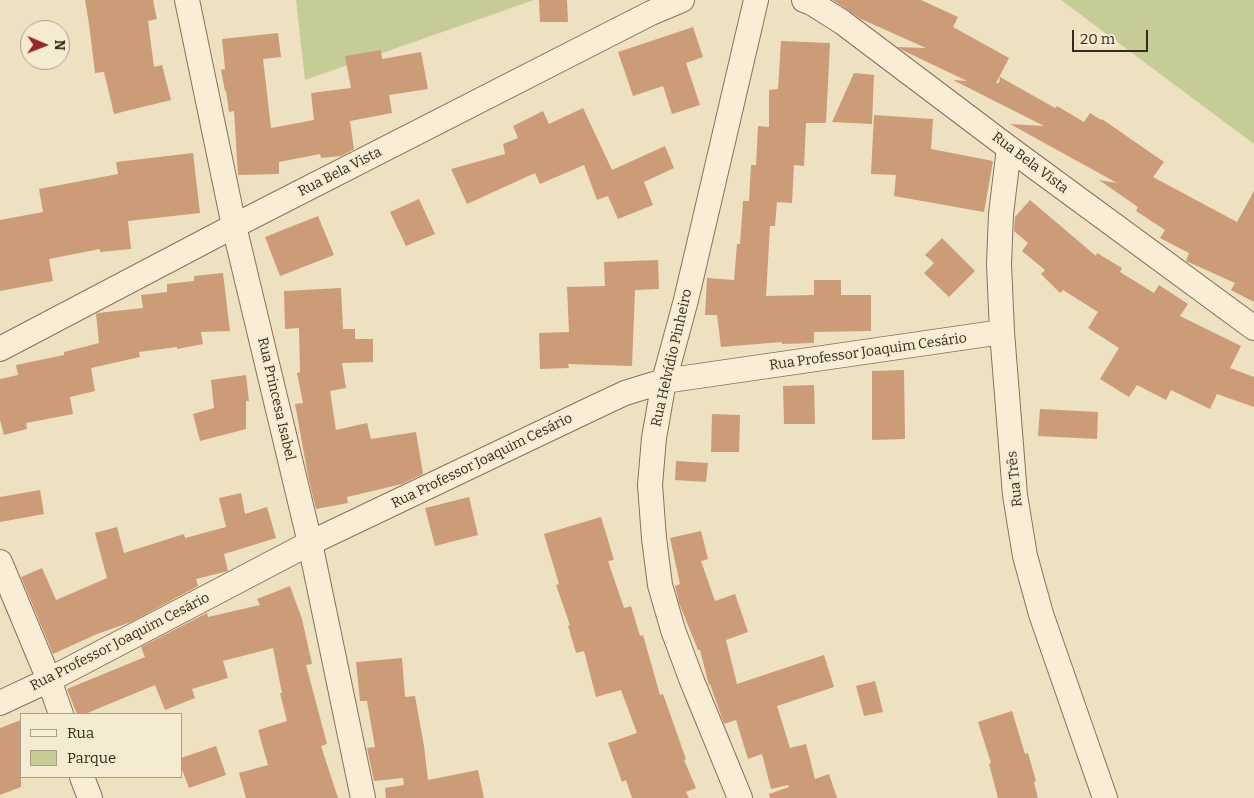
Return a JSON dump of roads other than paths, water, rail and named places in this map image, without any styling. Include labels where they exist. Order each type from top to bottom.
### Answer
[{"type":"street","name":"Rua Princesa Isabel","points":[[187,0],[234,226],[310,543],[363,798]]},
{"type":"street","name":"Rua Bela Vista","points":[[0,349],[234,226],[651,13],[682,0]]},
{"type":"street","name":"Rua Helvídio Pinheiro","points":[[740,798],[673,630],[660,584],[650,485],[654,438],[664,381],[686,300],[756,0]]},
{"type":"street","name":"Rua Bela Vista","points":[[804,0],[842,22],[1009,148],[1254,328]]},
{"type":"street","name":"Rua Três","points":[[1009,148],[1001,214],[999,264],[1002,332],[1015,495],[1025,556],[1041,614],[1105,798]]},
{"type":"street","name":"Rua Professor Joaquim Cesário","points":[[0,703],[49,680],[310,543],[625,393],[664,381],[1002,332]]},
{"type":"street","points":[[0,562],[61,713]]},
{"type":"street","points":[[82,778],[90,798]]}]
